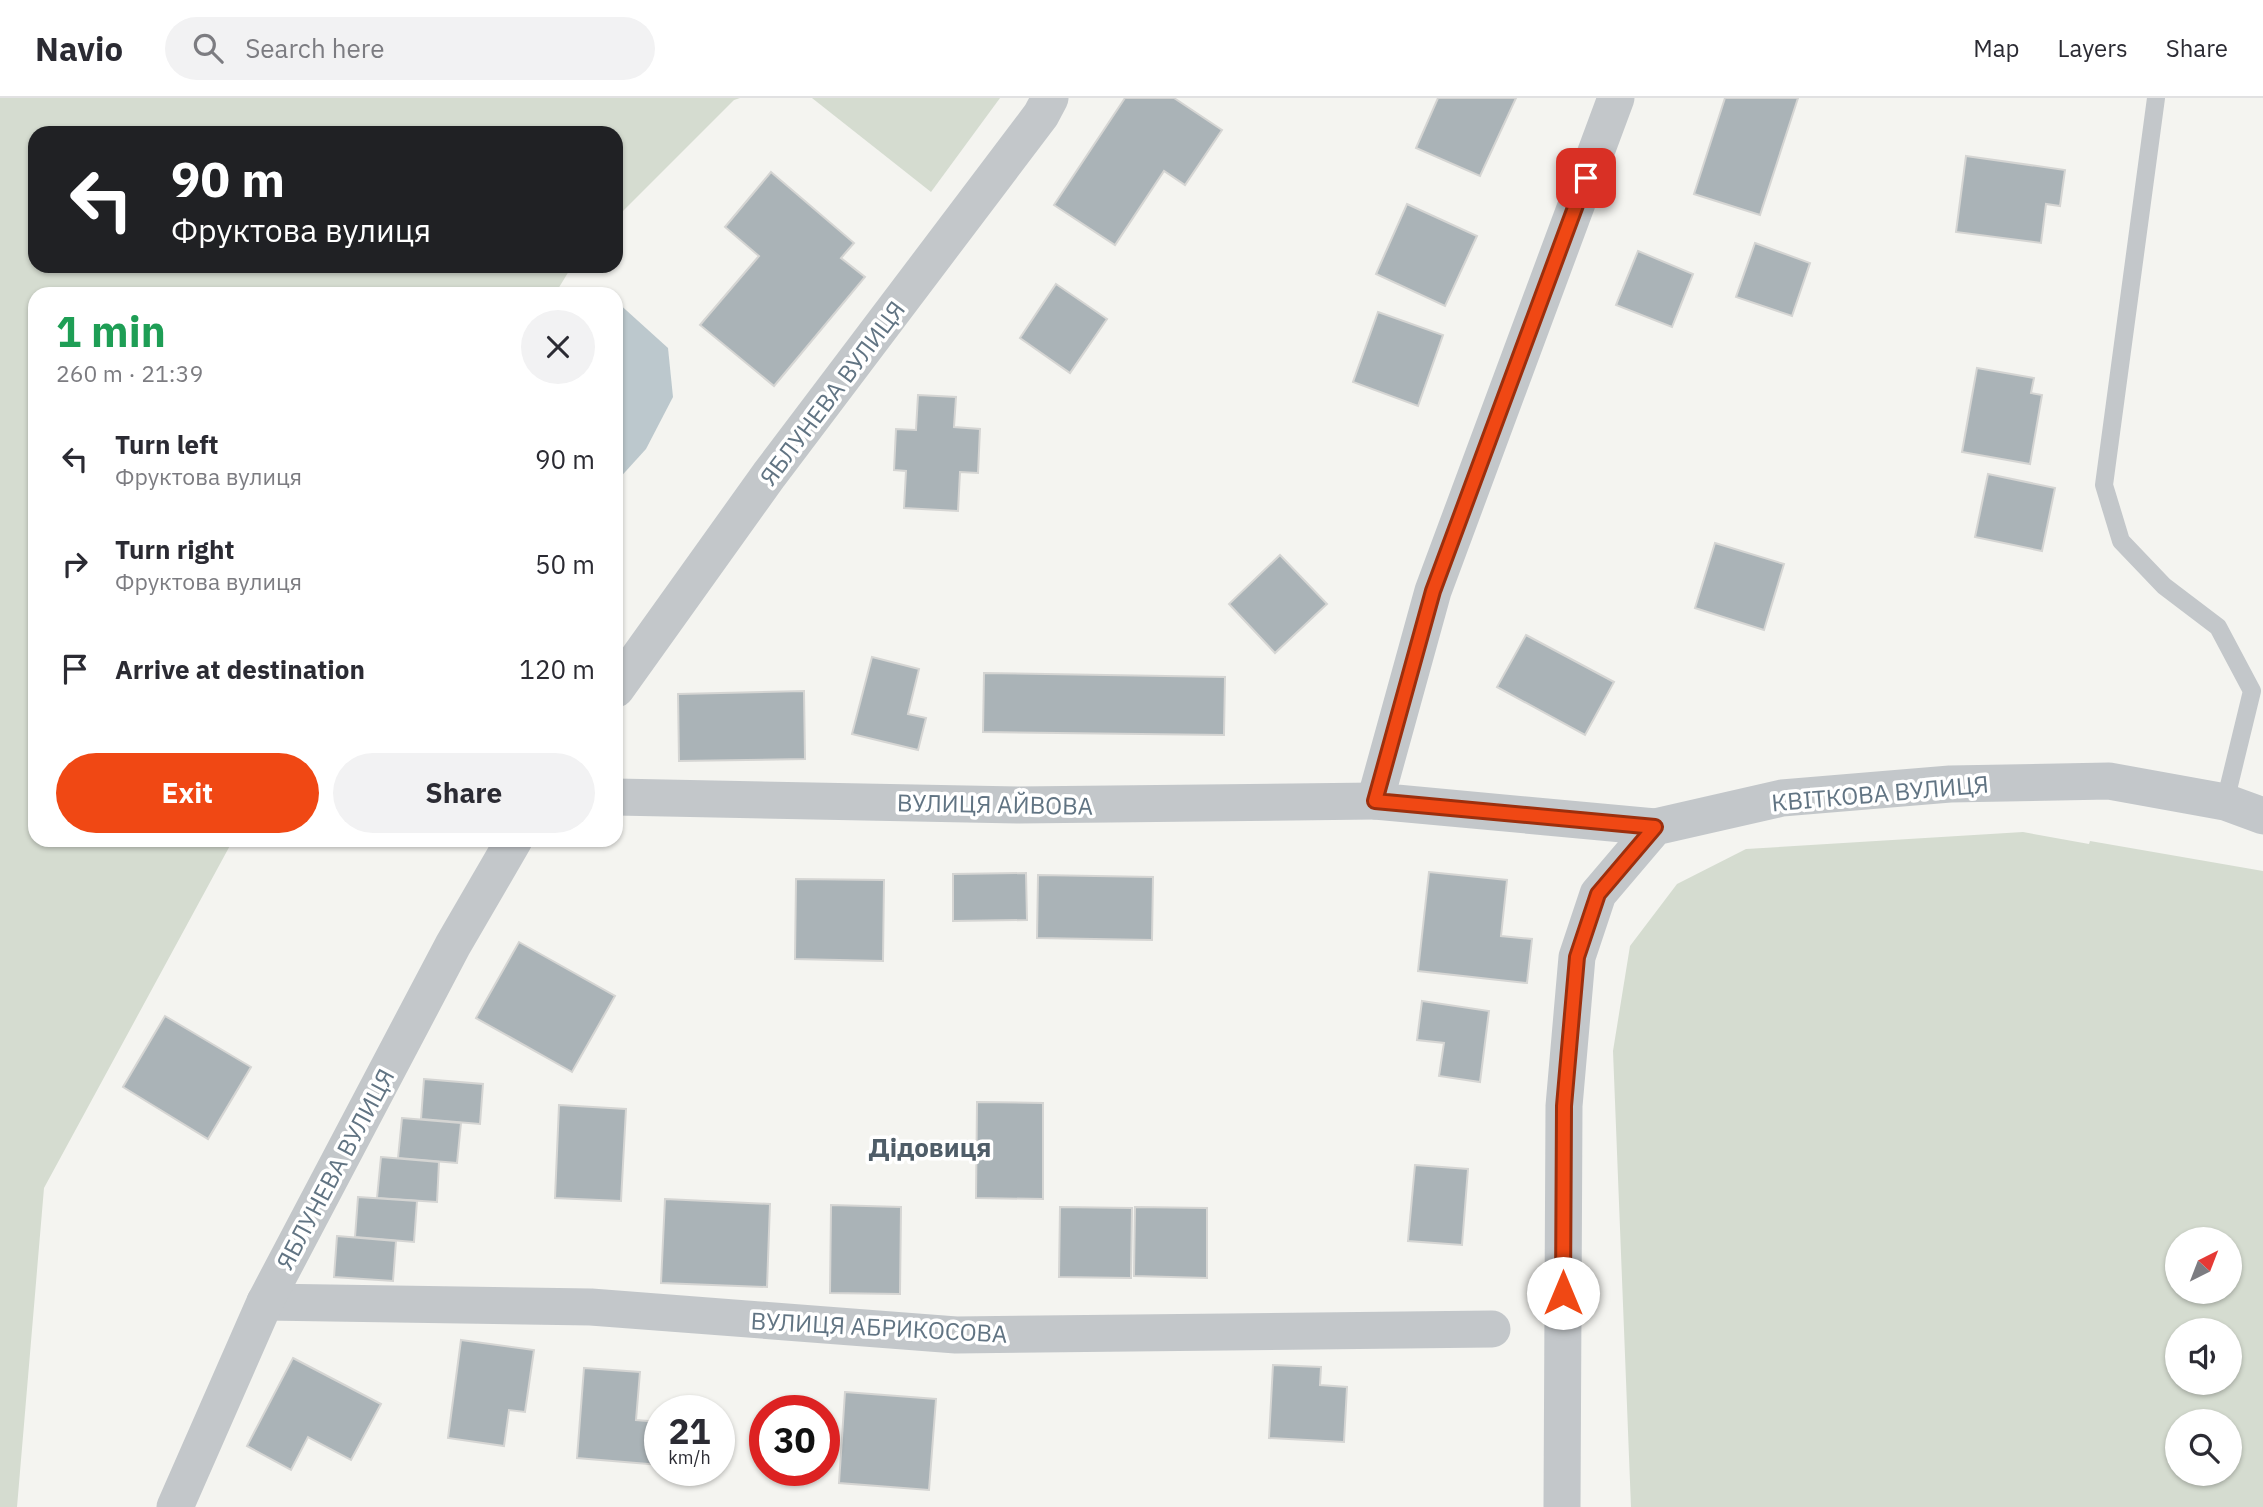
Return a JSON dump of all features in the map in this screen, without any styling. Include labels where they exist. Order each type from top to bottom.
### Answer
[{"type":"street","name":"ЯБЛУНЕВА ВУЛИЦЯ","points":[[623,679],[769,475],[1041,115],[1050,98]]},
{"type":"street","points":[[1375,801],[1433,591],[1616,98]]},
{"type":"street","name":"КВІТКОВА ВУЛИЦЯ","points":[[1655,827],[1782,798],[1950,784],[2109,781],[2225,802],[2263,816]]},
{"type":"street","name":"ВУЛИЦЯ АЙВОВА","points":[[623,797],[1018,806],[1375,801],[1655,827]]},
{"type":"street","points":[[1562,1507],[1564,1106],[1577,957],[1598,894],[1655,827]]},
{"type":"street","name":"ЯБЛУНЕВА ВУЛИЦЯ","points":[[174,1507],[265,1302],[453,945],[510,847]]},
{"type":"street","name":"ВУЛИЦЯ АБРИКОСОВА","points":[[265,1302],[591,1307],[956,1335],[1492,1329]]},
{"type":"lane","points":[[2156,98],[2104,485],[2121,541],[2164,586],[2218,627],[2252,691],[2225,802]]},
{"type":"shaded area","points":[[0,98],[740,98],[734,100],[623,211],[623,126],[28,126],[28,273],[568,273],[559,287],[28,287],[28,847],[229,847],[44,1188],[17,1507],[0,1507]]},
{"type":"shaded area","points":[[812,98],[1000,98],[931,192]]},
{"type":"shaded area","points":[[623,307],[668,348],[673,397],[646,449],[623,474]]},
{"type":"shaded area","points":[[2023,832],[2263,871],[2263,1507],[1631,1507],[1613,1051],[1630,946],[1677,884],[1746,849]]},
{"type":"building","points":[[1125,98],[1174,98],[1222,130],[1185,185],[1164,171],[1115,245],[1054,205]]},
{"type":"building","points":[[1438,98],[1516,98],[1480,176],[1416,148]]},
{"type":"building","points":[[1725,98],[1798,98],[1760,215],[1694,194]]},
{"type":"building","points":[[1966,156],[2065,170],[2060,206],[2046,204],[2041,243],[1956,232]]},
{"type":"building","points":[[771,172],[854,243],[841,258],[865,277],[774,386],[700,325],[759,256],[725,227]]},
{"type":"building","points":[[1407,204],[1477,236],[1445,306],[1376,274]]},
{"type":"building","points":[[1755,243],[1810,263],[1792,316],[1736,297]]},
{"type":"building","points":[[1638,251],[1693,274],[1672,327],[1616,305]]},
{"type":"building","points":[[1056,284],[1107,319],[1070,373],[1020,338]]},
{"type":"building","points":[[1378,312],[1443,335],[1418,406],[1353,382]]},
{"type":"building","points":[[1977,368],[2034,378],[2031,393],[2042,395],[2030,464],[1962,452]]},
{"type":"building","points":[[918,395],[956,397],[954,427],[980,429],[978,473],[960,472],[958,511],[904,508],[906,471],[894,470],[896,429],[916,430]]},
{"type":"building","points":[[1988,474],[2055,488],[2042,551],[1975,537]]},
{"type":"building","points":[[1715,543],[1784,564],[1764,630],[1695,608]]},
{"type":"building","points":[[1280,555],[1327,604],[1275,653],[1229,604]]},
{"type":"building","points":[[1526,635],[1614,682],[1585,735],[1497,687]]},
{"type":"building","points":[[872,657],[919,669],[908,714],[926,718],[918,750],[852,734]]},
{"type":"building","points":[[984,673],[1225,677],[1224,735],[983,732]]},
{"type":"building","points":[[804,691],[805,759],[679,761],[678,694]]},
{"type":"building","points":[[1429,872],[1507,880],[1501,936],[1532,939],[1527,983],[1418,971]]},
{"type":"building","points":[[1026,873],[1027,920],[953,921],[953,874]]},
{"type":"building","points":[[1038,875],[1153,877],[1152,940],[1037,938]]},
{"type":"building","points":[[796,879],[884,880],[883,961],[795,959]]},
{"type":"building","points":[[519,942],[615,996],[572,1072],[476,1018]]},
{"type":"building","points":[[1422,1001],[1489,1011],[1480,1082],[1439,1076],[1444,1043],[1417,1040]]},
{"type":"building","points":[[165,1016],[251,1067],[208,1139],[123,1087]]},
{"type":"building","points":[[424,1079],[483,1084],[480,1124],[421,1119]]},
{"type":"building","points":[[977,1102],[1043,1103],[1043,1199],[976,1198]]},
{"type":"building","points":[[559,1105],[626,1109],[621,1201],[555,1198]]},
{"type":"building","points":[[402,1118],[461,1123],[457,1163],[398,1158]]},
{"type":"building","points":[[381,1157],[439,1162],[437,1202],[377,1198]]},
{"type":"building","points":[[1415,1165],[1468,1169],[1462,1245],[1408,1241]]},
{"type":"building","points":[[358,1197],[417,1201],[414,1242],[355,1237]]},
{"type":"building","points":[[665,1199],[770,1204],[767,1287],[661,1283]]},
{"type":"building","points":[[831,1205],[901,1207],[900,1294],[830,1293]]},
{"type":"building","points":[[1060,1207],[1132,1208],[1131,1278],[1059,1277]]},
{"type":"building","points":[[1135,1207],[1207,1208],[1207,1278],[1134,1276]]},
{"type":"building","points":[[337,1236],[396,1241],[393,1281],[334,1277]]},
{"type":"building","points":[[461,1340],[534,1350],[525,1412],[509,1410],[504,1446],[448,1438]]},
{"type":"building","points":[[293,1358],[381,1404],[351,1460],[308,1437],[291,1470],[247,1446]]},
{"type":"building","points":[[1273,1365],[1321,1367],[1320,1385],[1347,1387],[1344,1442],[1269,1438]]},
{"type":"building","points":[[584,1368],[640,1372],[636,1420],[644,1421],[644,1464],[577,1458]]},
{"type":"building","points":[[845,1392],[936,1399],[929,1490],[840,1483]]},
{"type":"district","name":"Дідовиця","points":[[930,1147]]},
{"type":"route","points":[[1563,1293],[1564,1106],[1577,957],[1598,894],[1655,827],[1375,801],[1433,591],[1586,178]]}]
